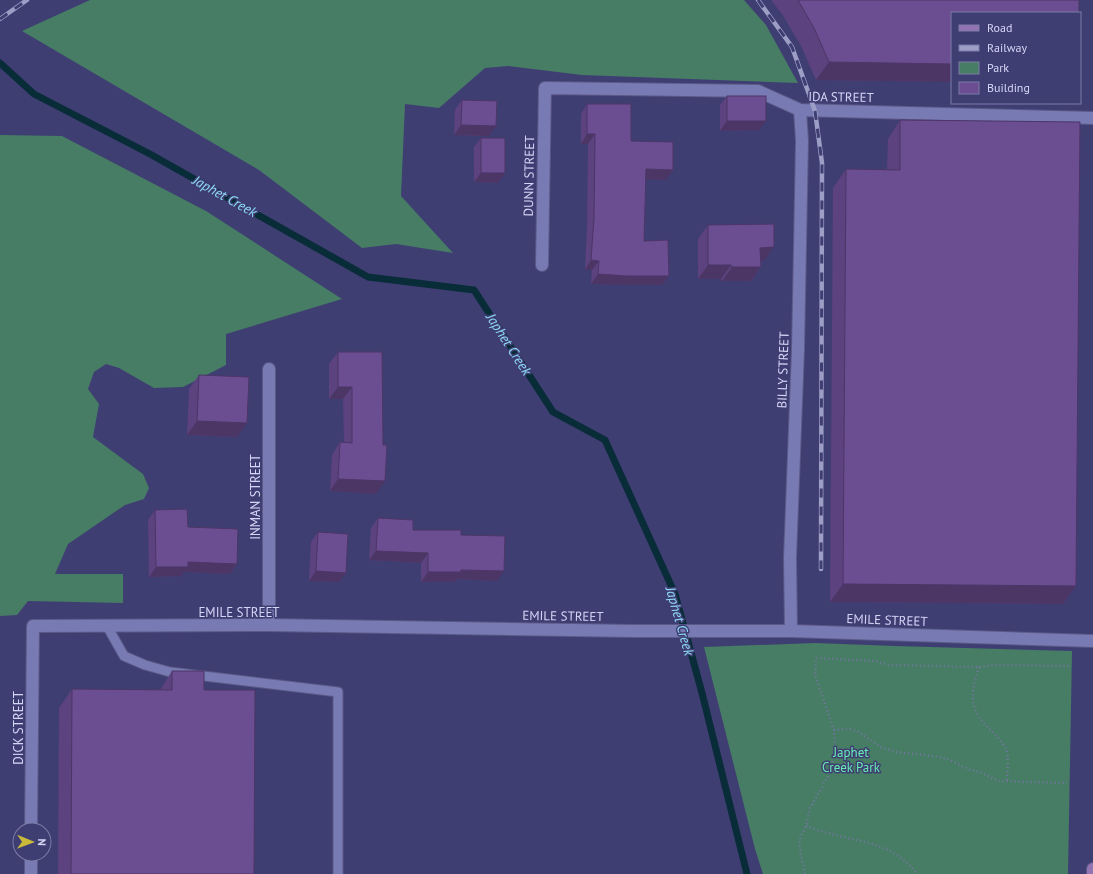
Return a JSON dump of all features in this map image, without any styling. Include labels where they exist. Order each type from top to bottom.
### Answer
[{"type":"main road","points":[[1093,869],[1093,874]]},
{"type":"street","name":"IDA STREET","points":[[545,88],[758,91],[800,110],[1093,118]]},
{"type":"street","name":"DUNN STREET","points":[[542,265],[545,88]]},
{"type":"street","name":"BILLY STREET","points":[[790,631],[790,558],[798,350],[802,141],[800,110]]},
{"type":"street","name":"INMAN STREET","points":[[269,369],[269,626]]},
{"type":"street","name":"EMILE STREET","points":[[32,626],[269,626],[632,631],[790,631],[1093,641]]},
{"type":"street","name":"DICK STREET","points":[[31,822],[32,626]]},
{"type":"street","points":[[31,862],[31,874]]},
{"type":"lane","points":[[107,626],[124,656],[146,665],[170,672],[338,692],[338,874]]},
{"type":"path","points":[[805,874],[800,855],[799,841],[806,826],[810,808],[829,775],[835,747],[834,730],[830,715],[816,682],[816,658],[875,661],[888,665],[979,667],[992,665],[1069,666]]},
{"type":"path","points":[[979,667],[973,689],[974,706],[980,720],[1004,747],[1007,755],[1007,781]]},
{"type":"path","points":[[834,730],[850,729],[858,731],[874,743],[888,750],[905,754],[934,756],[948,759],[970,770],[980,772],[998,781],[1067,782]]},
{"type":"path","points":[[806,826],[828,834],[880,846],[901,857],[916,874]]},
{"type":"green space","points":[[90,0],[744,0],[766,25],[798,83],[582,75],[508,66],[485,68],[439,108],[405,104],[401,196],[453,253],[396,244],[362,248],[259,170],[22,31]]},
{"type":"green space","points":[[0,135],[62,136],[206,211],[342,299],[226,334],[226,365],[183,387],[154,388],[119,368],[106,364],[94,372],[88,389],[99,404],[93,437],[143,474],[149,488],[144,499],[125,505],[68,544],[55,574],[123,574],[123,603],[28,601],[17,615],[0,616]]},
{"type":"green space","name":"Japhet Creek Park","points":[[815,643],[1072,651],[1068,874],[763,874],[755,849],[704,647]]},
{"type":"building","points":[[798,0],[1079,0],[1079,12],[951,12],[951,64],[829,62],[814,28]]},
{"type":"building","points":[[727,96],[766,96],[766,121],[727,121]]},
{"type":"building","points":[[462,100],[497,101],[496,126],[461,125]]},
{"type":"building","points":[[587,104],[631,104],[631,141],[673,142],[673,170],[646,169],[644,241],[668,240],[669,276],[598,274],[599,261],[591,260],[594,218],[595,134],[587,134]]},
{"type":"building","points":[[900,120],[1080,122],[1076,586],[843,584],[846,169],[900,170]]},
{"type":"building","points":[[481,138],[505,138],[505,173],[481,173]]},
{"type":"building","points":[[774,224],[774,247],[760,248],[761,267],[708,265],[708,225]]},
{"type":"building","points":[[338,352],[382,352],[383,445],[387,445],[385,481],[338,479],[340,442],[352,443],[352,387],[338,387]]},
{"type":"building","points":[[199,375],[249,377],[247,423],[197,421]]},
{"type":"building","points":[[187,509],[188,527],[238,529],[237,564],[188,562],[188,567],[156,567],[155,510]]},
{"type":"building","points":[[378,518],[413,520],[413,530],[461,530],[461,535],[505,536],[504,571],[461,570],[461,572],[428,572],[428,553],[376,551]]},
{"type":"building","points":[[318,532],[348,534],[346,573],[316,571]]},
{"type":"building","points":[[172,671],[204,671],[204,690],[255,690],[254,874],[71,874],[72,689],[172,690]]},
{"type":"waterway","name":"Japhet Creek","points":[[0,63],[34,94],[150,154],[368,277],[474,290],[553,412],[605,440],[675,594],[702,693],[747,874]]},
{"type":"railway","points":[[0,19],[27,0]]},
{"type":"railway","points":[[758,0],[792,47],[815,111],[822,163],[821,569]]}]
